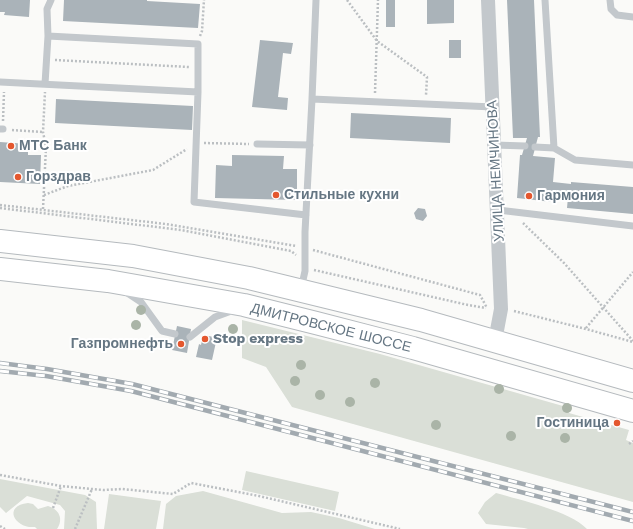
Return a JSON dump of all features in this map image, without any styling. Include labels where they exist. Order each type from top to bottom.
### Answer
[{"type":"main road","name":"ДМИТРОВСКОЕ ШОССЕ","points":[[0,241],[133,256],[249,278],[421,320],[633,381]]},
{"type":"main road","name":"ДМИТРОВСКОЕ ШОССЕ","points":[[0,269],[108,281],[244,305],[412,348],[633,411]]},
{"type":"street","name":"УЛИЦА НЕМЧИНОВА","points":[[488,0],[495,145],[505,211],[502,309],[495,341]]},
{"type":"lane","points":[[45,84],[48,36],[47,9],[51,0]]},
{"type":"lane","points":[[300,290],[305,271],[304,263],[316,0]]},
{"type":"lane","points":[[546,0],[554,148]]},
{"type":"lane","points":[[610,0],[611,9],[617,15],[633,17]]},
{"type":"lane","points":[[48,36],[198,44],[198,92],[194,202],[306,215]]},
{"type":"lane","points":[[2,82],[198,92]]},
{"type":"lane","points":[[312,99],[493,107]]},
{"type":"lane","points":[[258,144],[310,145]]},
{"type":"lane","points":[[495,145],[525,146]]},
{"type":"lane","points":[[535,147],[554,148],[575,160],[633,165]]},
{"type":"lane","points":[[505,211],[633,226]]},
{"type":"lane","points":[[108,281],[141,302],[162,331],[175,334]]},
{"type":"lane","points":[[190,336],[215,317],[244,305]]},
{"type":"path","points":[[198,44],[202,31],[204,0]]},
{"type":"path","points":[[347,0],[377,41],[427,77],[425,105]]},
{"type":"path","points":[[375,102],[378,0]]},
{"type":"path","points":[[47,60],[198,68]]},
{"type":"path","points":[[2,82],[2,129],[43,132]]},
{"type":"path","points":[[43,209],[46,147],[43,132],[45,84]]},
{"type":"path","points":[[44,195],[68,186],[153,170],[196,143],[258,144]]},
{"type":"path","points":[[0,204],[166,224],[305,248],[480,295],[487,308],[311,269],[291,251],[181,230],[0,208]]},
{"type":"path","points":[[505,211],[564,263],[633,341]]},
{"type":"path","points":[[586,329],[633,272]]},
{"type":"path","points":[[509,310],[633,341]]},
{"type":"path","points":[[629,444],[633,441]]},
{"type":"path","points":[[0,475],[61,486],[103,490],[122,489],[173,494],[191,483],[259,495],[400,529]]},
{"type":"path","points":[[53,508],[61,486]]},
{"type":"path","points":[[75,529],[92,489]]},
{"type":"path","points":[[0,526],[4,529]]},
{"type":"shaded area","points":[[242,320],[380,354],[570,408],[569,413],[629,430],[626,440],[633,443],[633,502],[292,407],[266,367],[242,358]]},
{"type":"shaded area","points":[[246,471],[339,492],[335,511],[242,490]]},
{"type":"shaded area","points":[[0,479],[85,495],[96,502],[97,529],[64,529],[65,511],[60,505],[27,496],[6,513],[0,507]]},
{"type":"shaded area","points":[[203,491],[282,513],[311,512],[339,518],[375,529],[163,529],[166,504],[176,496]]},
{"type":"shaded area","points":[[496,493],[557,512],[569,517],[587,529],[528,529],[486,524],[478,513],[485,502]]},
{"type":"shaded area","points":[[109,494],[161,501],[156,529],[104,529]]},
{"type":"shaded area","points":[[28,503],[33,504],[38,509],[48,506],[55,509],[60,518],[57,529],[37,529],[35,527],[22,525],[17,521],[14,517],[15,508]]},
{"type":"building","points":[[0,0],[30,0],[29,17],[4,15],[5,12],[0,12]]},
{"type":"building","points":[[64,0],[147,0],[200,4],[198,28],[63,21]]},
{"type":"building","points":[[386,0],[395,0],[395,27],[386,27]]},
{"type":"building","points":[[427,0],[454,0],[454,23],[427,24]]},
{"type":"building","points":[[507,0],[534,0],[540,137],[538,137],[533,156],[555,158],[553,182],[633,187],[633,214],[567,208],[568,197],[553,196],[552,202],[517,198],[520,155],[522,155],[527,138],[513,138]]},
{"type":"building","points":[[260,40],[293,43],[291,54],[283,53],[278,97],[288,98],[287,110],[252,107]]},
{"type":"building","points":[[449,40],[461,40],[461,58],[449,58]]},
{"type":"building","points":[[56,99],[193,106],[192,130],[55,123]]},
{"type":"building","points":[[351,113],[451,118],[450,143],[350,138]]},
{"type":"building","points":[[0,142],[28,144],[28,155],[41,155],[40,184],[0,182]]},
{"type":"building","points":[[232,155],[284,156],[283,169],[297,169],[297,200],[215,198],[216,165],[232,166]]},
{"type":"building","points":[[418,208],[425,209],[427,216],[423,221],[416,219],[414,213]]},
{"type":"building","name":"Газпромнефть","points":[[177,326],[191,329],[187,353],[172,350]]},
{"type":"building","points":[[203,335],[214,337],[213,342],[216,342],[212,360],[196,357]]},
{"type":"railway","points":[[0,363],[47,369],[132,384],[633,512]]},
{"type":"railway","points":[[0,371],[46,376],[131,391],[633,521]]},
{"type":"place","name":"МТС Банк","points":[[11,146]]},
{"type":"place","name":"Горздрав","points":[[18,177]]},
{"type":"place","name":"Стильные кухни","points":[[276,195]]},
{"type":"place","name":"Гармония","points":[[529,196]]},
{"type":"place","name":"Stop express","points":[[205,339]]},
{"type":"place","name":"Газпромнефть","points":[[181,344]]},
{"type":"place","name":"Гостиница","points":[[617,423]]}]
